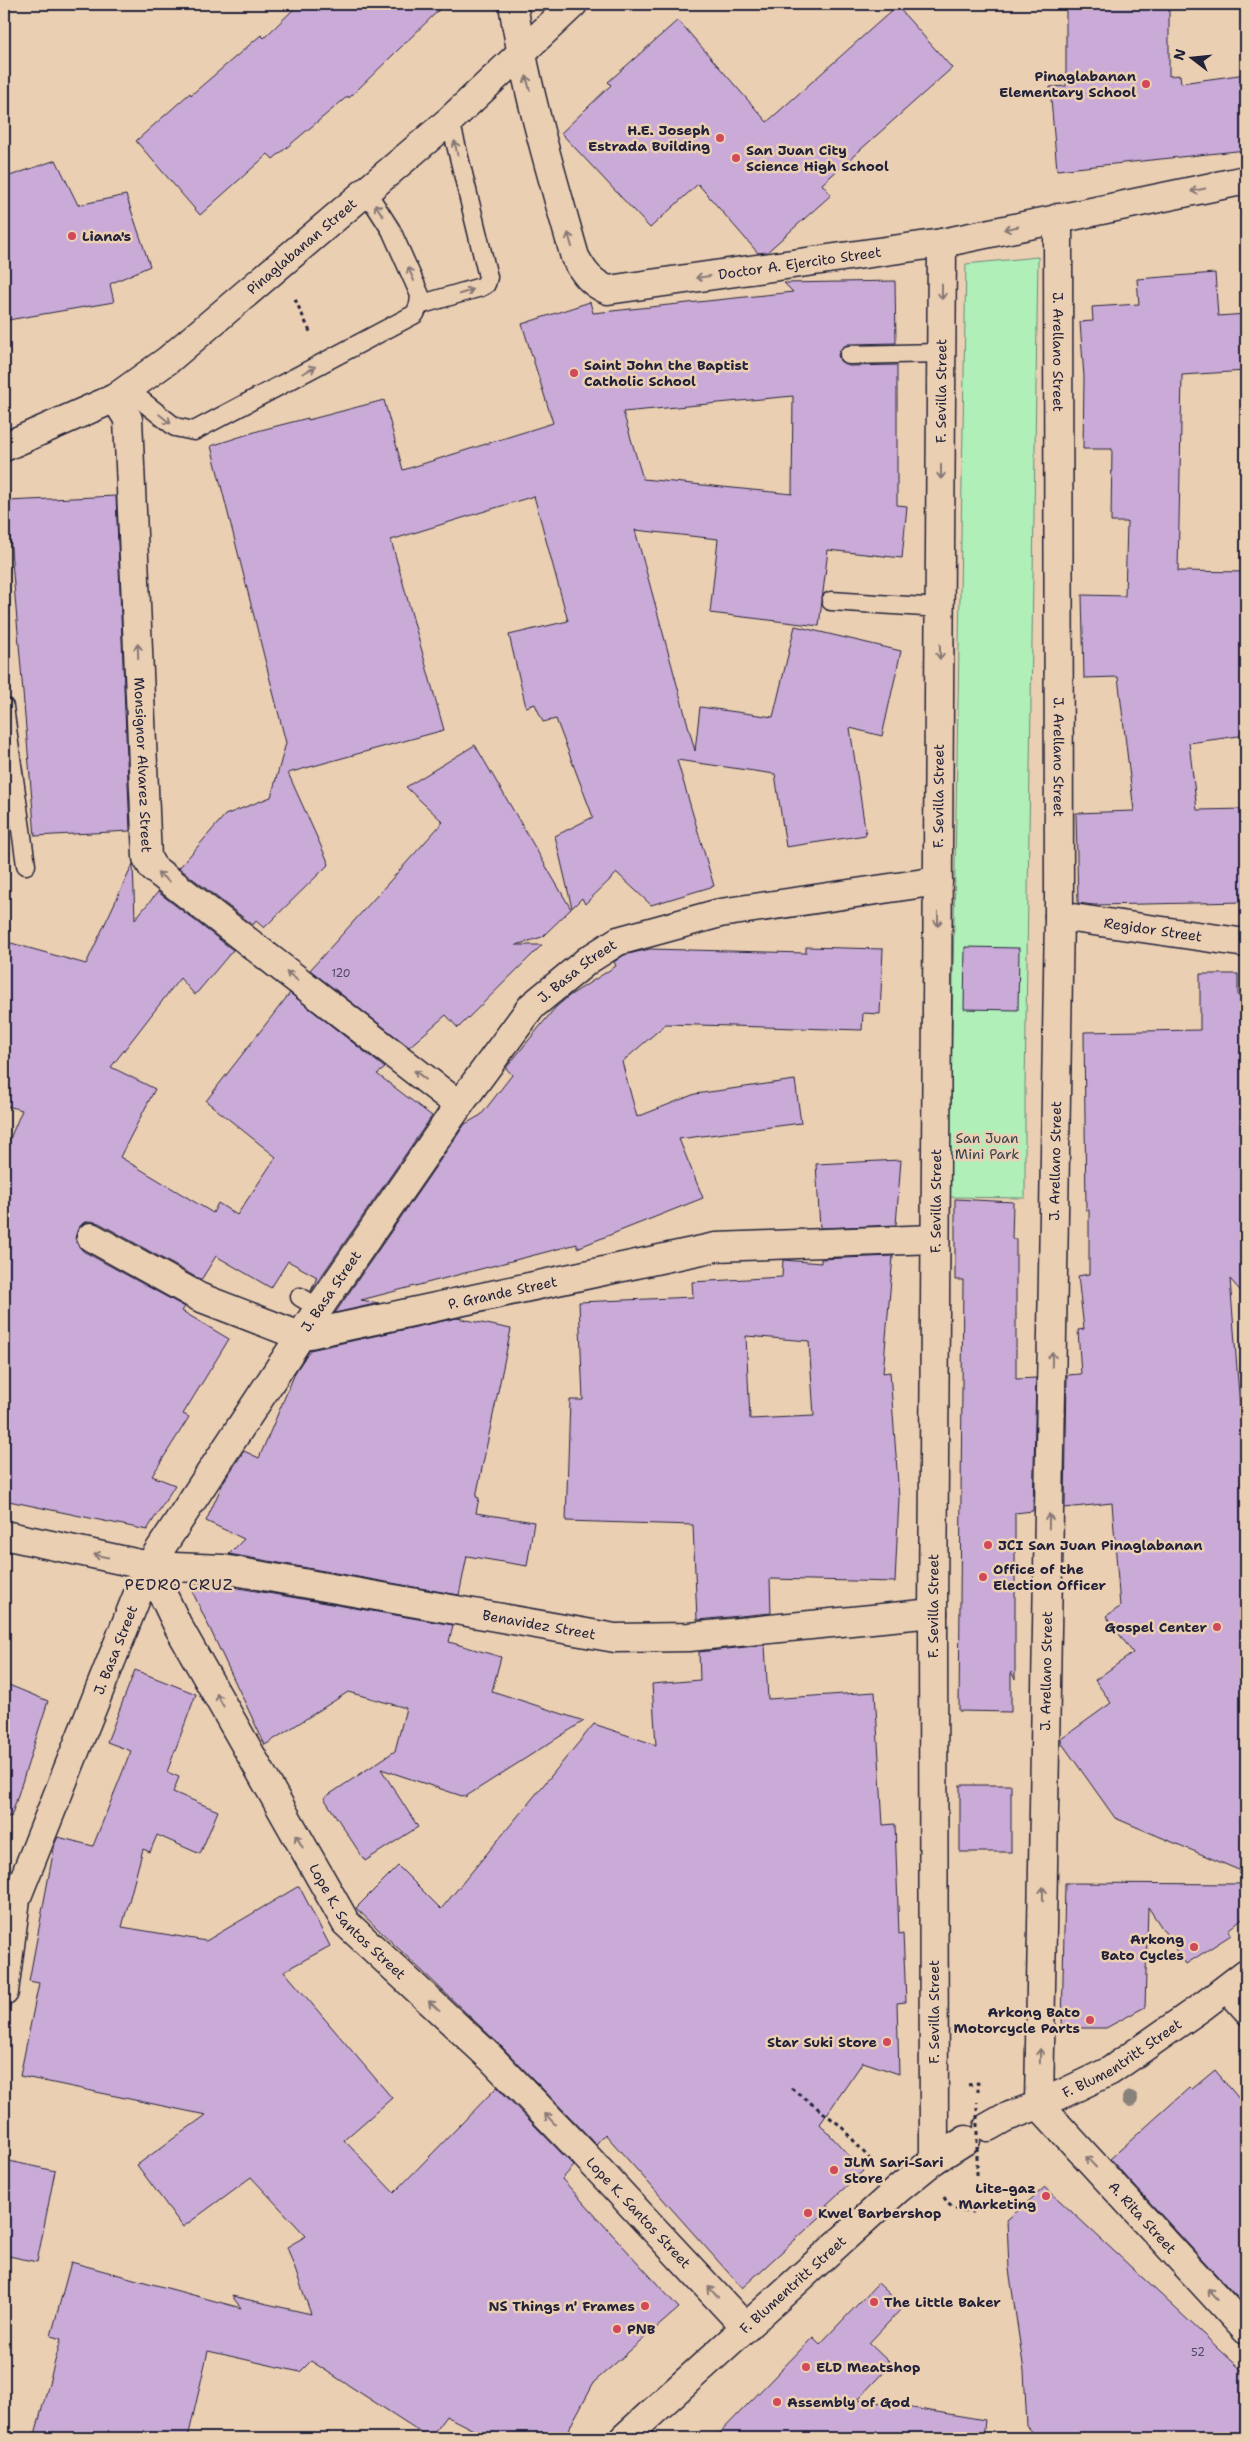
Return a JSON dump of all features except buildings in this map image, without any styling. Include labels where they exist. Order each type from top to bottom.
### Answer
[{"type":"street","name":"Doctor A. Ejercito Street","points":[[514,4],[521,54],[575,257],[585,274],[594,284],[608,290],[942,243],[1246,180]]},
{"type":"street","name":"Pinaglabanan Street","points":[[4,447],[121,393],[168,360],[450,120],[573,4]]},
{"type":"street","name":"J. Arellano Street","points":[[1039,2105],[1059,916],[1058,218]]},
{"type":"street","name":"F. Sevilla Street","points":[[934,2160],[933,1613],[942,243]]},
{"type":"street","name":"Monsignor Alvarez Street","points":[[121,393],[128,419],[147,858],[153,868],[459,1105]]},
{"type":"street","name":"J. Basa Street","points":[[4,1992],[10,1898],[149,1566],[300,1336],[309,1303],[532,1006],[588,960],[618,941],[720,913],[938,881]]},
{"type":"street","name":"Regidor Street","points":[[1059,916],[1246,943]]},
{"type":"street","points":[[91,1237],[199,1297],[300,1336]]},
{"type":"street","name":"P. Grande Street","points":[[300,1336],[716,1247],[935,1239]]},
{"type":"street","points":[[4,1535],[149,1566]]},
{"type":"street","name":"Benavidez Street","points":[[149,1566],[223,1569],[615,1638],[690,1637],[933,1613]]},
{"type":"street","name":"Lope K. Santos Street","points":[[149,1566],[178,1626],[346,1923],[492,2059],[584,2154],[746,2328]]},
{"type":"street","name":"F. Blumentritt Street","points":[[624,2438],[897,2190],[934,2160],[1004,2118],[1039,2105],[1110,2071],[1246,1973]]},
{"type":"street","name":"A. Rita Street","points":[[1039,2105],[1246,2330]]},
{"type":"lane","points":[[419,305],[481,287],[486,284],[488,277],[450,120]]},
{"type":"lane","points":[[121,393],[175,427],[194,431],[415,314],[419,305],[420,295],[391,230],[366,191]]},
{"type":"lane","points":[[849,355],[941,354]]},
{"type":"lane","points":[[831,601],[940,608]]},
{"type":"lane","points":[[4,707],[26,865]]},
{"type":"lane","points":[[1223,1990],[1246,2016]]},
{"type":"path","points":[[295,298],[323,362]]},
{"type":"path","points":[[791,2088],[841,2126],[897,2190]]},
{"type":"path","points":[[977,2102],[977,2175]]},
{"type":"path","points":[[942,2191],[947,2203],[957,2211],[976,2212]]},
{"type":"green space","name":"San Juan Mini Park","points":[[1038,257],[1025,1086],[1025,1198],[949,1197],[966,264]]},
{"type":"place","name":"Pinaglabanan Elementary School","points":[[1146,84]]},
{"type":"place","name":"H.E. Joseph Estrada Building","points":[[720,138]]},
{"type":"place","name":"San Juan City Science High School","points":[[736,158]]},
{"type":"place","name":"Liana's","points":[[72,236]]},
{"type":"place","name":"Saint John the Baptist Catholic School","points":[[574,373]]},
{"type":"place","name":"JCI San Juan Pinaglabanan","points":[[988,1545]]},
{"type":"place","name":"Office of the Election Officer","points":[[983,1577]]},
{"type":"place","name":"Gospel Center","points":[[1217,1627]]},
{"type":"place","name":"Arkong Bato Cycles","points":[[1194,1947]]},
{"type":"place","name":"Arkong Bato Motorcycle Parts","points":[[1090,2020]]},
{"type":"place","name":"Star Suki Store","points":[[887,2042]]},
{"type":"place","name":"JLM Sari-Sari Store","points":[[834,2170]]},
{"type":"place","name":"Lite-gaz Marketing","points":[[1046,2196]]},
{"type":"place","name":"Kwel Barbershop","points":[[808,2213]]},
{"type":"place","name":"The Little Baker","points":[[874,2302]]},
{"type":"place","name":"NS Things n' Frames","points":[[645,2306]]},
{"type":"place","name":"PNB","points":[[617,2329]]},
{"type":"place","name":"ELD Meatshop","points":[[806,2367]]},
{"type":"place","name":"Assembly of God","points":[[777,2402]]},
{"type":"district","name":"PEDRO CRUZ","points":[[179,1584]]}]
